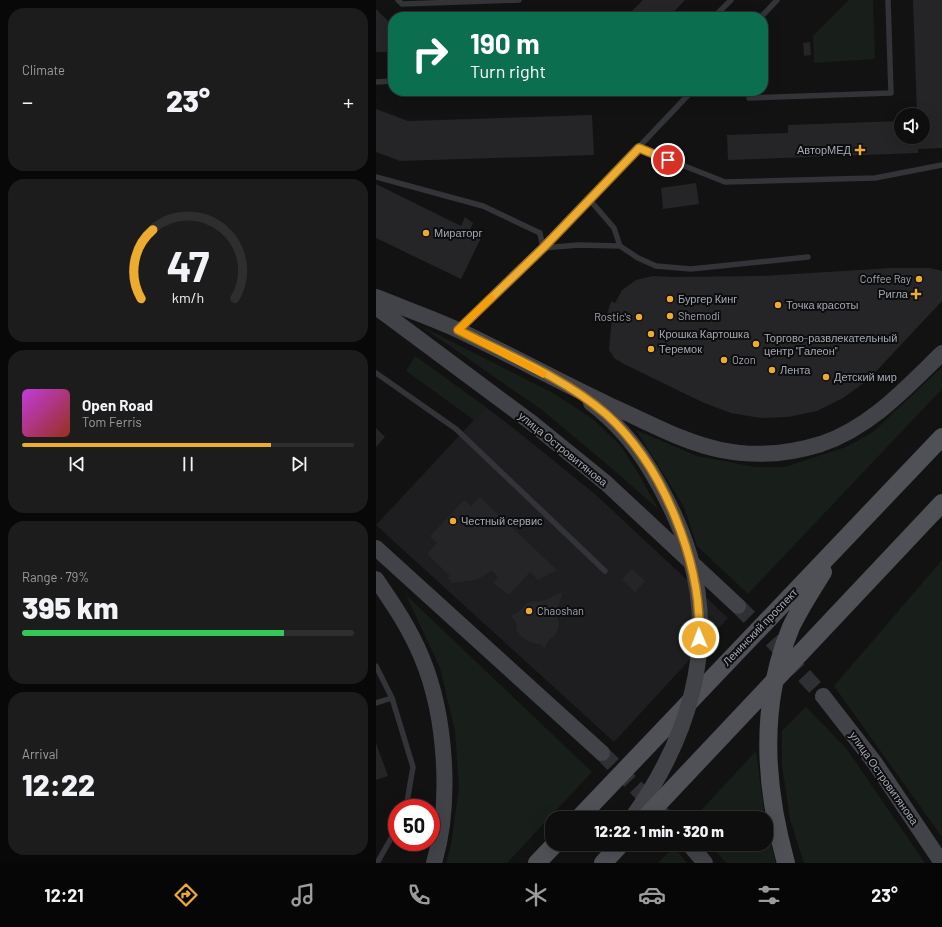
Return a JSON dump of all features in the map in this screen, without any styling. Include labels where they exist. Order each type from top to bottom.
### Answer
[{"type":"main road","points":[[376,297],[458,330],[556,380],[681,438],[702,445],[742,453],[781,453],[822,443],[862,425],[902,392],[942,353]]},
{"type":"main road","name":"улица Островитянова","points":[[376,306],[532,423],[606,483],[738,606]]},
{"type":"main road","points":[[556,380],[587,400],[610,418],[632,442],[651,471],[669,503],[690,557],[700,625],[699,663],[691,702],[677,739],[662,769],[636,811]]},
{"type":"main road","name":"Ленинский проспект","points":[[586,811],[942,437]]},
{"type":"main road","points":[[652,811],[942,503]]},
{"type":"main road","points":[[786,863],[774,814],[767,758],[769,712],[773,684],[782,652],[792,626],[839,545]]},
{"type":"main road","points":[[376,548],[602,753]]},
{"type":"main road","points":[[376,579],[402,616],[414,640],[431,683],[442,746],[443,796],[439,842],[434,863]]},
{"type":"main road","name":"улица Островитянова","points":[[823,696],[875,764],[942,863]]},
{"type":"main road","points":[[537,863],[548,851]]},
{"type":"main road","points":[[602,863],[610,851]]},
{"type":"main road","points":[[602,863],[614,851]]},
{"type":"main road","points":[[695,851],[705,863]]},
{"type":"lane","points":[[398,0],[402,4],[518,0]]},
{"type":"lane","points":[[719,12],[731,0]]},
{"type":"lane","points":[[766,12],[777,0]]},
{"type":"lane","points":[[749,98],[891,93],[888,0]]},
{"type":"lane","points":[[376,82],[388,81]]},
{"type":"lane","points":[[458,330],[543,248],[687,96]]},
{"type":"lane","points":[[639,148],[725,182],[875,178],[942,166]]},
{"type":"lane","points":[[376,177],[483,206],[540,233],[543,248]]},
{"type":"lane","points":[[589,199],[614,228],[620,246]]},
{"type":"lane","points":[[543,248],[578,245],[620,246],[638,258],[656,266],[691,269],[808,257]]},
{"type":"lane","points":[[376,373],[456,429],[605,571]]},
{"type":"lane","points":[[376,666],[392,698],[413,767],[408,799]]},
{"type":"lane","points":[[376,703],[392,698]]},
{"type":"lane","points":[[377,863],[388,844]]},
{"type":"shaded area","points":[[849,0],[873,0],[875,59],[814,63],[813,36]]},
{"type":"shaded area","points":[[421,326],[553,393],[594,420],[620,445],[637,471],[659,510],[542,410]]},
{"type":"shaded area","points":[[415,356],[486,407],[474,420],[406,371]]},
{"type":"shaded area","points":[[942,367],[942,389],[748,594],[697,546],[684,507],[636,430],[697,456],[756,467],[785,467],[846,447],[873,432]]},
{"type":"shaded area","points":[[486,407],[596,495],[728,618],[614,742],[376,525]]},
{"type":"shaded area","points":[[942,560],[942,837],[834,686]]},
{"type":"shaded area","points":[[406,595],[592,772],[556,811],[545,811],[545,822],[507,863],[446,863],[451,845],[459,788],[455,731],[440,668]]},
{"type":"shaded area","points":[[806,707],[846,748],[925,863],[804,863],[790,819],[782,766],[782,731]]},
{"type":"shaded area","points":[[756,751],[764,811],[700,811]]},
{"type":"shaded area","points":[[670,851],[677,851],[687,863],[658,863]]},
{"type":"shaded area","points":[[716,851],[773,851],[776,863],[726,863]]},
{"type":"building","points":[[643,0],[685,0],[674,12],[631,12]]},
{"type":"building","points":[[913,0],[942,0],[942,148],[918,149],[918,153],[728,160],[727,135],[788,133],[788,125],[894,121],[894,144],[930,144],[930,108],[917,108]]},
{"type":"building","points":[[376,9],[388,21],[388,52],[376,52]]},
{"type":"building","points":[[810,42],[811,55],[804,56],[803,43]]},
{"type":"building","points":[[376,109],[408,121],[592,115],[594,155],[400,161],[376,152]]},
{"type":"building","points":[[696,183],[699,204],[663,209],[661,188]]},
{"type":"building","name":"Мираторг","points":[[376,184],[461,226],[465,217],[473,223],[470,230],[482,236],[461,279],[376,238]]},
{"type":"building","name":"Торгово-развлекательный центр \"Галеон\"","points":[[891,268],[930,268],[942,271],[942,301],[868,380],[843,398],[817,411],[788,417],[760,418],[731,413],[704,403],[624,364],[614,358],[609,350],[612,317],[607,315],[611,301],[615,303],[622,290],[636,280],[653,276],[760,276]]},
{"type":"building","points":[[376,428],[385,437],[376,447]]},
{"type":"building","points":[[480,497],[557,570],[538,580],[530,572],[509,595],[493,583],[498,577],[492,571],[476,580],[452,583],[448,578],[450,576],[427,554],[437,543],[430,536],[464,500],[471,506]]},
{"type":"building","points":[[632,569],[645,581],[635,592],[622,579]]},
{"type":"building","points":[[563,592],[556,613],[559,623],[558,629],[555,635],[548,641],[545,648],[540,644],[532,643],[521,637],[517,631],[516,621],[510,616],[518,612],[527,603],[542,601]]},
{"type":"building","points":[[376,743],[388,776],[376,780]]},
{"type":"tunnel","points":[[738,606],[768,636],[823,696]]},
{"type":"tunnel","points":[[602,753],[659,811]]},
{"type":"slow traffic","points":[[491,298],[458,330],[543,374]]},
{"type":"place","name":"АвторМЕД","points":[[860,150]]},
{"type":"place","name":"Мираторг","points":[[426,233]]},
{"type":"place","name":"Coffee Ray","points":[[919,279]]},
{"type":"place","name":"Ригла","points":[[916,294]]},
{"type":"place","name":"Бургер Кинг","points":[[670,299]]},
{"type":"place","name":"Точка красоты","points":[[778,305]]},
{"type":"place","name":"Shemodi","points":[[670,316]]},
{"type":"place","name":"Rostic's","points":[[639,317]]},
{"type":"place","name":"Крошка Картошка","points":[[651,334]]},
{"type":"place","name":"Торгово-развлекательный центр \"Галеон\"","points":[[756,344]]},
{"type":"place","name":"Теремок","points":[[651,349]]},
{"type":"place","name":"Ozon","points":[[724,360]]},
{"type":"place","name":"Лента","points":[[772,370]]},
{"type":"place","name":"Детский мир","points":[[826,377]]},
{"type":"place","name":"Честный сервис","points":[[453,521]]},
{"type":"place","name":"Chaoshan","points":[[529,611]]},
{"type":"route","points":[[668,160],[639,148],[543,248],[458,330],[556,380],[587,400],[605,414],[632,442],[669,503],[690,557],[700,625],[699,638]]}]
